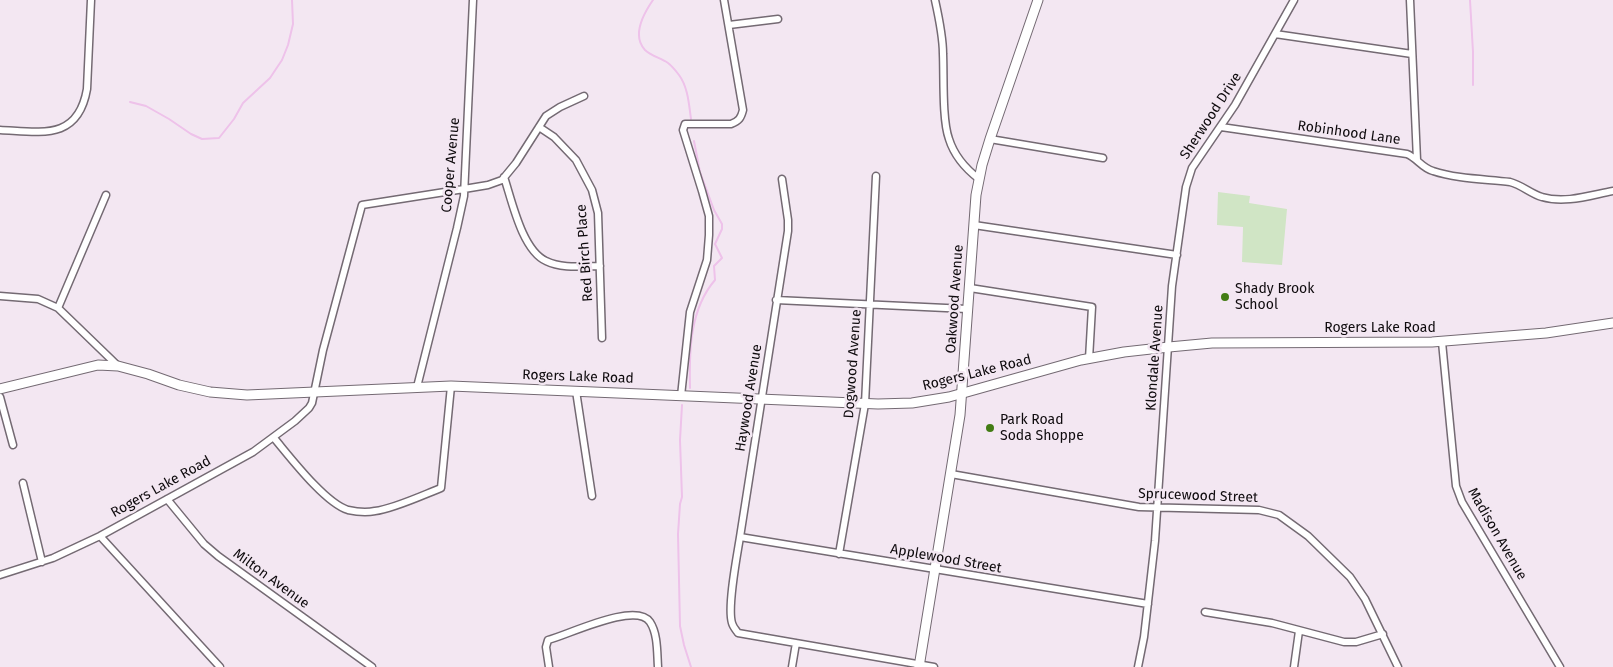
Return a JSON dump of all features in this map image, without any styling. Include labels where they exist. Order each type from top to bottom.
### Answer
[{"type":"main road","name":"Oakwood Avenue","points":[[919,666],[951,474],[962,394],[967,309],[979,179],[990,139],[1038,0]]},
{"type":"main road","name":"Rogers Lake Road","points":[[0,389],[98,365],[118,366],[148,374],[179,386],[210,392],[247,395],[451,386],[865,404],[912,403],[962,394],[1089,359],[1124,352],[1212,343],[1442,342],[1537,334],[1613,323]]},
{"type":"street","points":[[0,130],[54,132],[74,120],[85,100],[90,0]]},
{"type":"street","name":"Cooper Avenue","points":[[417,387],[457,228],[464,189],[473,0]]},
{"type":"street","points":[[682,396],[690,312],[707,260],[709,234],[708,216],[702,191],[683,130],[685,124],[731,124],[737,122],[741,118],[743,110],[724,0]]},
{"type":"street","points":[[935,0],[943,51],[945,118],[948,138],[961,161],[979,179]]},
{"type":"street","name":"Sherwood Drive","points":[[1177,255],[1186,187],[1192,168],[1235,105],[1294,0]]},
{"type":"street","points":[[1410,0],[1417,160]]},
{"type":"street","points":[[729,25],[778,19]]},
{"type":"street","points":[[1275,34],[1412,54]]},
{"type":"street","points":[[314,393],[323,350],[362,205],[488,185],[504,177],[516,163],[546,116],[584,96]]},
{"type":"street","name":"Red Birch Place","points":[[539,127],[554,137],[576,160],[592,190],[598,213],[602,338]]},
{"type":"street","name":"Robinhood Lane","points":[[1221,127],[1406,154],[1430,170],[1444,174],[1510,182],[1541,197],[1552,200],[1572,199],[1613,191]]},
{"type":"street","points":[[990,139],[1103,158]]},
{"type":"street","name":"Dogwood Avenue","points":[[839,554],[865,404],[876,176]]},
{"type":"street","points":[[504,177],[525,238],[534,252],[546,261],[562,265],[600,266]]},
{"type":"street","name":"Haywood Avenue","points":[[782,179],[788,232],[740,537],[731,611],[732,621],[738,633],[796,643]]},
{"type":"street","points":[[58,308],[106,195]]},
{"type":"street","points":[[974,225],[1177,255]]},
{"type":"street","name":"Klondale Avenue","points":[[1138,667],[1148,604],[1157,509],[1172,286],[1177,255]]},
{"type":"street","points":[[970,288],[1092,307],[1089,359]]},
{"type":"street","points":[[0,296],[38,299],[58,308],[118,366]]},
{"type":"street","points":[[776,300],[967,309]]},
{"type":"street","name":"Madison Avenue","points":[[1442,342],[1454,476],[1459,494],[1560,667]]},
{"type":"street","points":[[274,438],[295,464],[327,497],[348,510],[378,511],[441,488],[451,386]]},
{"type":"street","points":[[576,391],[592,496]]},
{"type":"street","name":"Rogers Lake Road","points":[[0,575],[42,562],[83,545],[252,452],[274,438],[309,408],[314,393]]},
{"type":"street","points":[[0,397],[12,445]]},
{"type":"street","name":"Sprucewood Street","points":[[951,474],[1062,495],[1157,509],[1260,510],[1279,515],[1308,536],[1350,577],[1365,599],[1398,667]]},
{"type":"street","points":[[22,483],[42,562]]},
{"type":"street","name":"Milton Avenue","points":[[167,499],[204,544],[218,556],[372,667]]},
{"type":"street","points":[[100,536],[220,667]]},
{"type":"street","name":"Applewood Street","points":[[740,537],[1148,604]]},
{"type":"street","points":[[1205,612],[1251,619],[1344,642],[1356,642],[1383,634]]},
{"type":"street","points":[[549,667],[546,647],[548,640],[613,618],[639,614],[647,618],[654,630],[658,667]]},
{"type":"street","points":[[1294,667],[1299,631]]},
{"type":"street","points":[[792,667],[796,643],[919,666],[934,667]]},
{"type":"green space","points":[[1218,192],[1250,196],[1249,203],[1287,209],[1282,265],[1242,262],[1243,227],[1217,225]]},
{"type":"waterway","points":[[130,102],[146,106],[202,139],[219,138],[234,119],[243,103],[270,78],[282,60],[293,24],[292,0]]},
{"type":"waterway","points":[[653,0],[640,24],[639,38],[647,52],[665,61],[679,75],[686,91],[691,119]]},
{"type":"waterway","points":[[1470,0],[1473,85]]},
{"type":"waterway","points":[[690,388],[691,345],[696,317],[700,304],[715,280],[714,266],[722,258],[715,244],[722,229],[722,224],[714,210],[700,172],[694,141]]},
{"type":"waterway","points":[[682,405],[680,440],[682,497],[678,534],[680,626],[691,667]]},
{"type":"place","name":"Shady Brook School","points":[[1225,297]]},
{"type":"place","name":"Park Road Soda Shoppe","points":[[990,428]]}]
